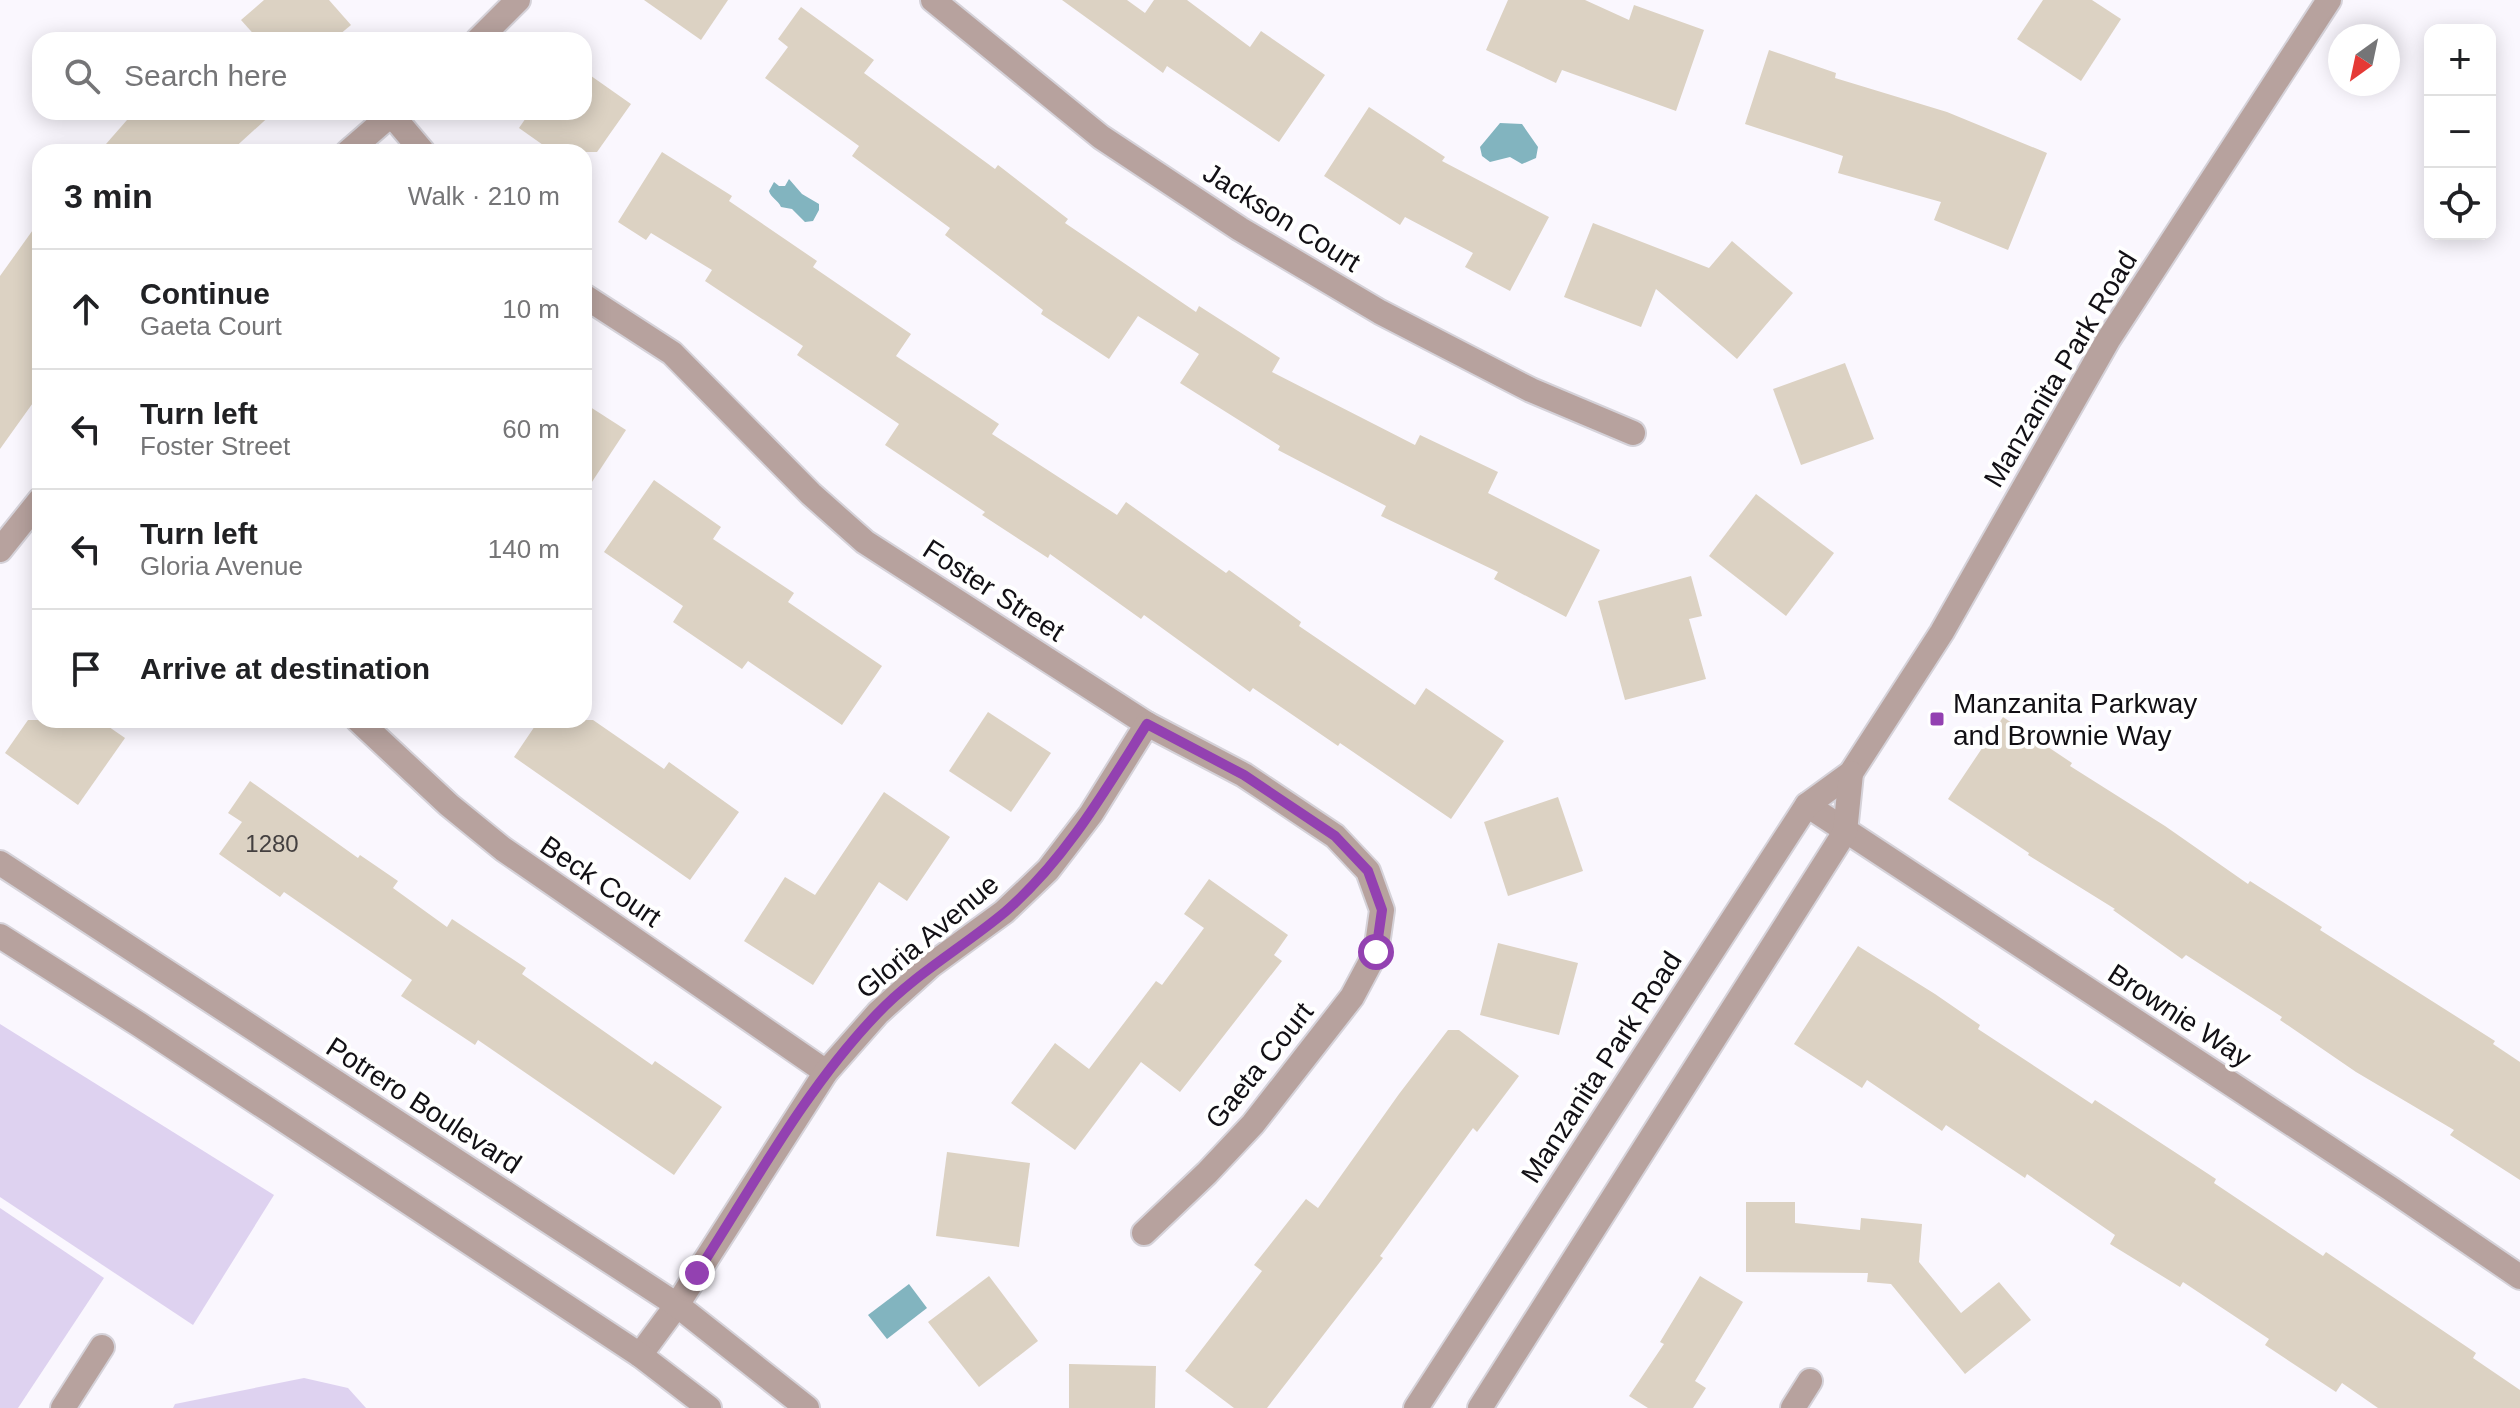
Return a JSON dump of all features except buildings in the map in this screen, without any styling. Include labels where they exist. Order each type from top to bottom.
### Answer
[{"type":"street","points":[[486,32],[518,0]]},
{"type":"street","name":"Jackson Court","points":[[933,0],[1101,137],[1240,229],[1380,312],[1531,390],[1633,433]]},
{"type":"street","name":"Manzanita Park Road","points":[[1416,1408],[1807,805],[1851,773],[1942,632],[2108,340],[2329,0]]},
{"type":"street","points":[[357,144],[385,120]]},
{"type":"street","points":[[398,120],[417,144]]},
{"type":"street","name":"Foster Street","points":[[592,301],[672,353],[811,494],[865,542],[1147,724],[1244,775],[1335,836],[1368,871],[1382,910]]},
{"type":"street","points":[[0,550],[32,510]]},
{"type":"street","name":"Gloria Avenue","points":[[640,1355],[677,1305],[826,1072],[878,1013],[930,966],[1004,912],[1048,870],[1091,814],[1147,724]]},
{"type":"street","name":"Beck Court","points":[[367,728],[449,805],[503,849],[826,1072]]},
{"type":"street","name":"Manzanita Park Road","points":[[1480,1408],[1845,832],[1851,773]]},
{"type":"street","name":"Brownie Way","points":[[1807,805],[2520,1277]]},
{"type":"street","name":"Potrero Boulevard","points":[[0,863],[677,1305],[807,1408]]},
{"type":"street","name":"Gaeta Court","points":[[1144,1233],[1253,1124],[1352,997],[1376,952],[1382,910]]},
{"type":"street","points":[[0,936],[640,1355],[709,1408]]},
{"type":"street","points":[[63,1408],[102,1347]]},
{"type":"street","points":[[1793,1408],[1810,1381]]},
{"type":"shaded area","points":[[0,1024],[274,1195],[193,1325],[0,1197]]},
{"type":"shaded area","points":[[0,1208],[104,1278],[18,1408],[0,1408]]},
{"type":"shaded area","points":[[304,1378],[348,1388],[366,1408],[173,1408],[175,1404]]},
{"type":"water","points":[[1500,123],[1522,124],[1538,147],[1536,158],[1522,164],[1510,157],[1490,162],[1482,156],[1480,147]]},
{"type":"water","points":[[789,179],[802,194],[819,204],[813,221],[805,222],[792,209],[781,207],[770,193],[774,182],[785,186]]},
{"type":"water","points":[[909,1284],[927,1308],[887,1339],[868,1315]]},
{"type":"place","name":"Manzanita Parkway and Brownie Way","points":[[1937,719]]},
{"type":"route","points":[[697,1273],[826,1072],[878,1013],[930,966],[1004,912],[1048,870],[1091,814],[1147,724],[1244,775],[1335,836],[1368,871],[1382,910],[1376,952]]}]
